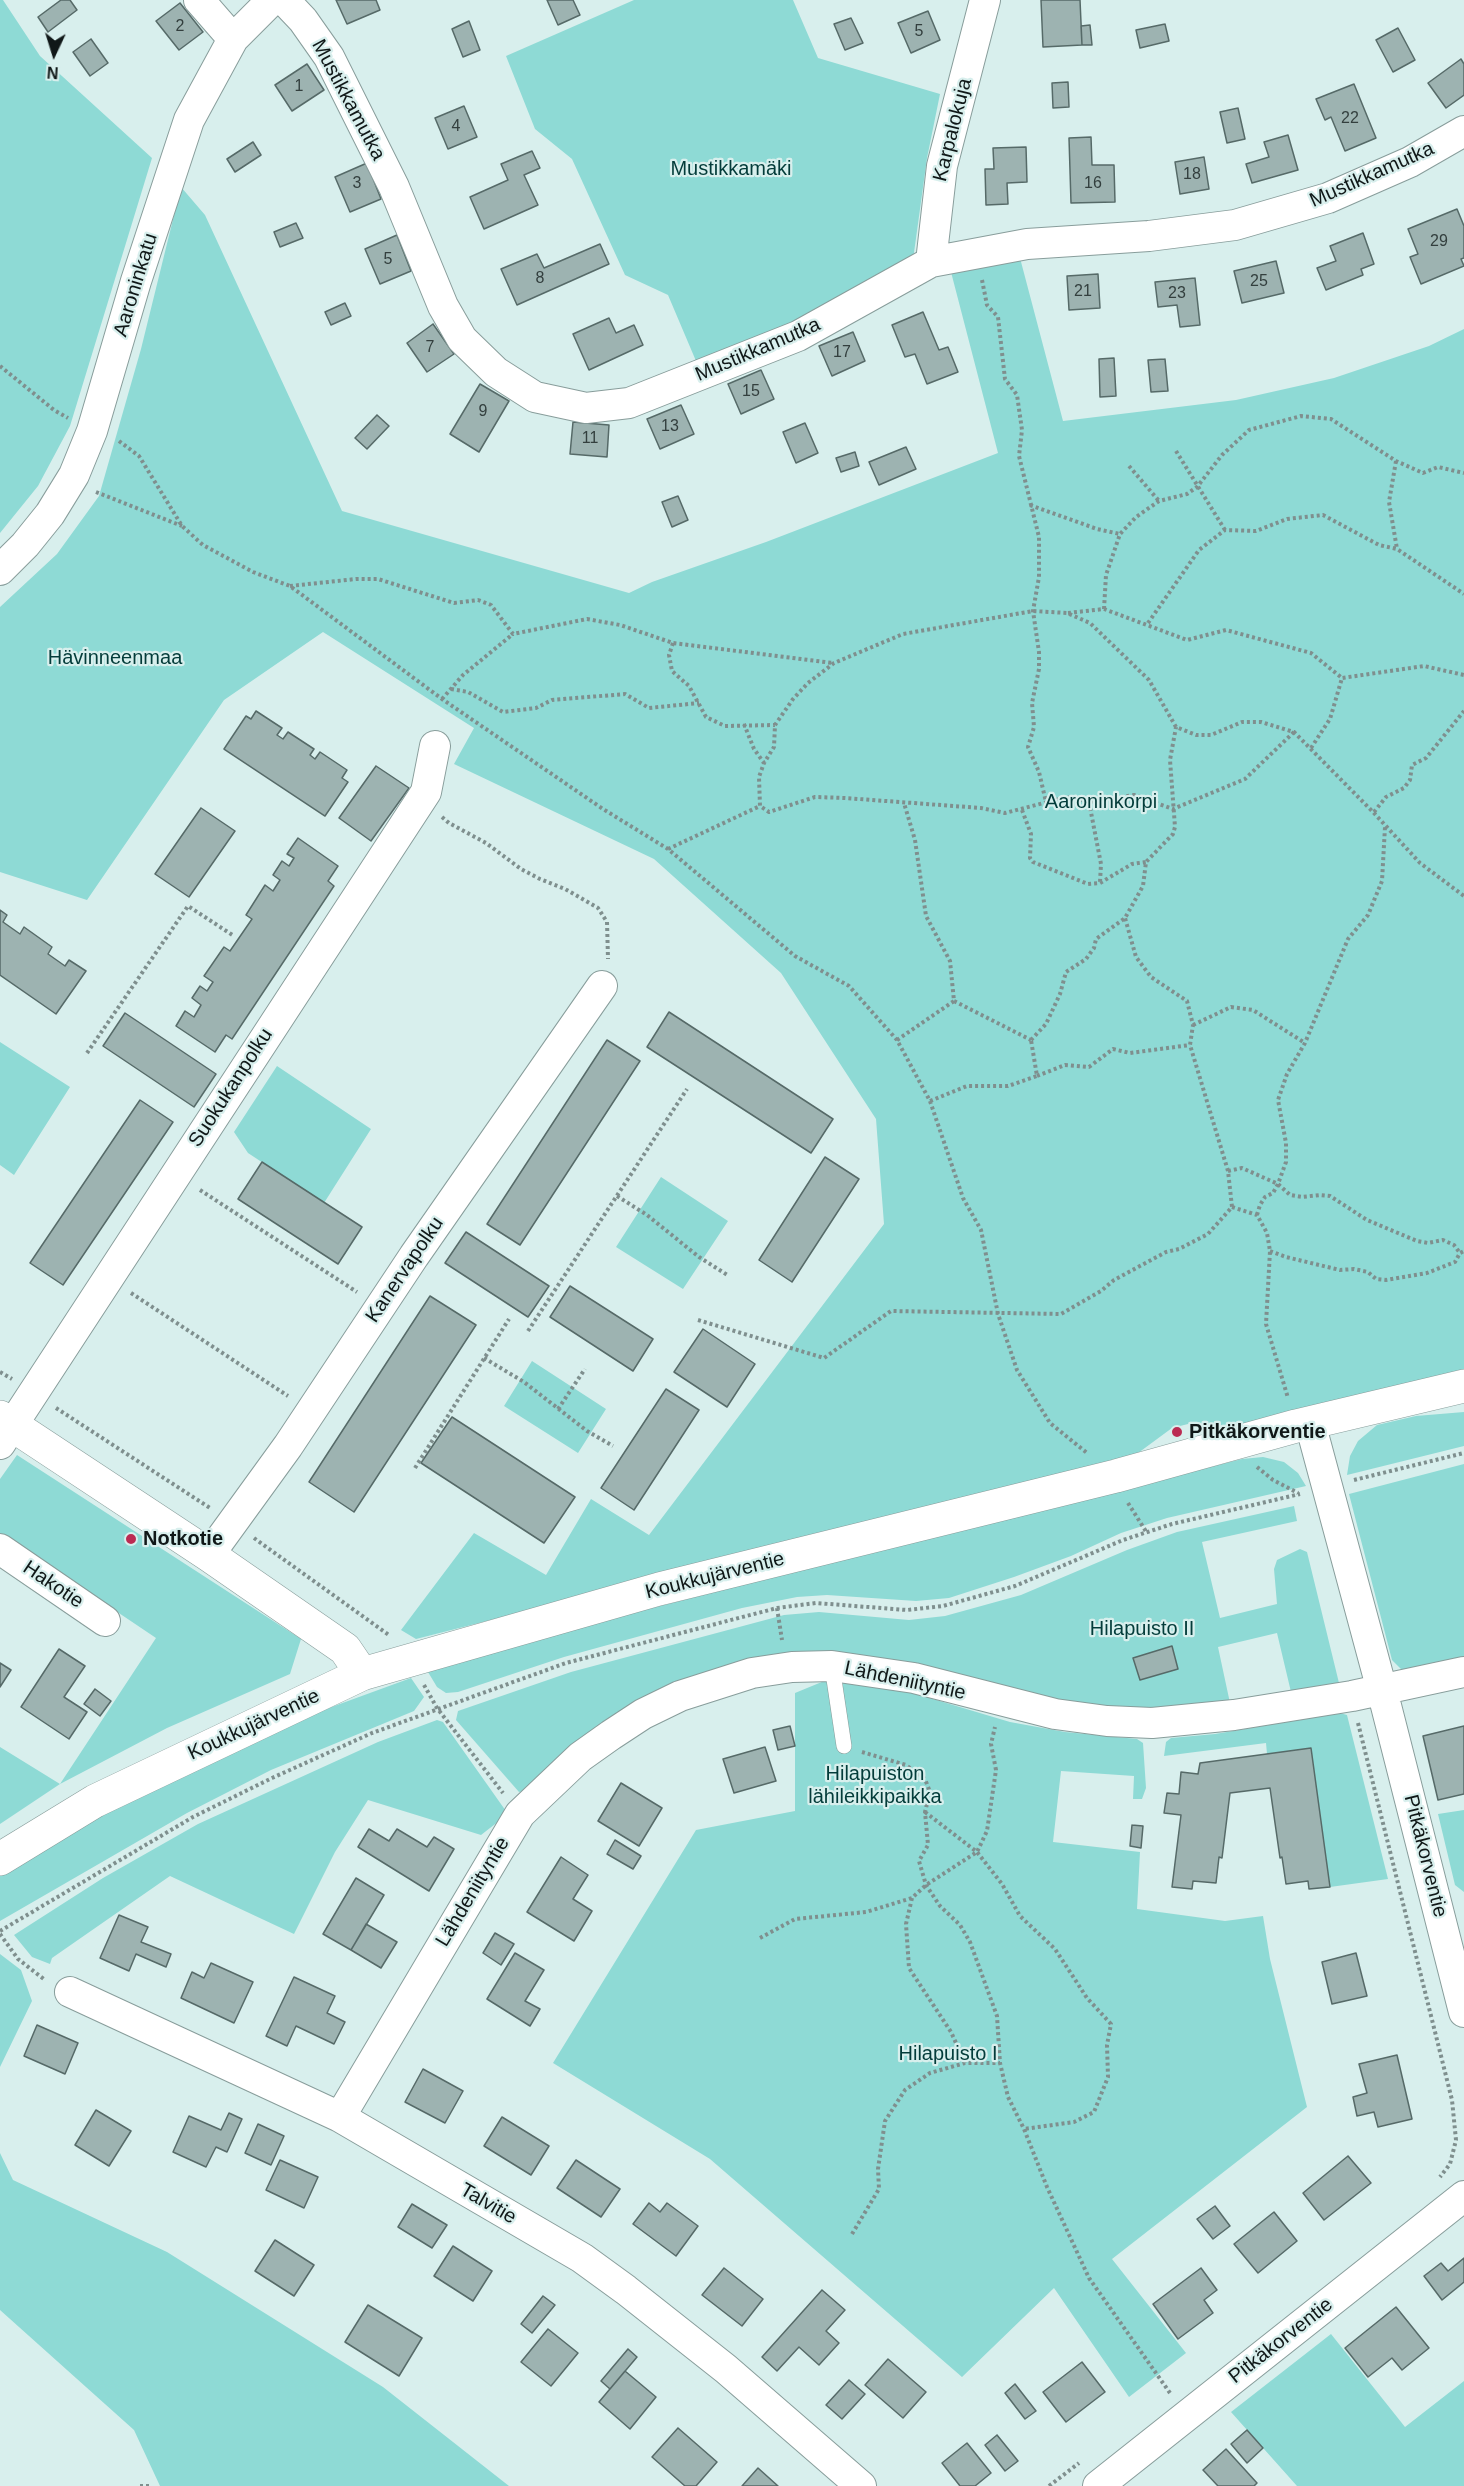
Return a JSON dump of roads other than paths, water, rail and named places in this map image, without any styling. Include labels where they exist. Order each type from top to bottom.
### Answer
[{"type":"street","points":[[199,0],[233,39]]},
{"type":"street","name":"Aaroninkatu","points":[[0,570],[25,545],[50,514],[74,475],[92,431],[136,281],[189,120],[233,39],[272,0]]},
{"type":"street","name":"Mustikkamutka","points":[[284,0],[303,20],[329,57],[394,187],[443,306],[462,339],[496,372],[535,397],[586,408],[629,403],[798,336],[932,262],[1027,244],[1149,236],[1235,225],[1328,198],[1410,162],[1464,131]]},
{"type":"street","name":"Karpalokuja","points":[[932,262],[942,166],[985,0]]},
{"type":"street","name":"Suokukanpolku","points":[[4,1429],[108,1278],[426,792],[435,746]]},
{"type":"street","name":"Kanervapolku","points":[[209,1555],[311,1411],[380,1307],[602,986]]},
{"type":"street","name":"Koukkujärventie","points":[[0,1859],[96,1801],[362,1674],[659,1589],[1116,1476],[1303,1424],[1464,1386]]},
{"type":"street","name":"Pitkäkorventie","points":[[1303,1424],[1452,1916],[1464,2012]]},
{"type":"street","points":[[4,1429],[209,1555],[345,1649],[362,1674]]},
{"type":"street","name":"Hakotie","points":[[0,1549],[105,1621]]},
{"type":"street","name":"Lähdeniityntie","points":[[340,2117],[520,1814],[580,1757],[643,1714],[702,1688],[752,1673],[792,1667],[832,1666],[914,1678],[1000,1702],[1056,1714],[1107,1721],[1152,1723],[1234,1715],[1352,1696],[1464,1672]]},
{"type":"street","name":"Talvitie","points":[[70,1992],[340,2117],[582,2258],[726,2369],[861,2486]]},
{"type":"street","name":"Pitkäkorventie","points":[[1098,2486],[1464,2196]]},
{"type":"lane","points":[[832,1666],[844,1746]]},
{"type":"place","name":"Pitkäkorventie","points":[[1177,1432]]},
{"type":"place","name":"Notkotie","points":[[131,1539]]},
{"type":"park label","name":"Mustikkamäki","points":[[731,169]]},
{"type":"park label","name":"Hävinneenmaa","points":[[115,658]]},
{"type":"park label","name":"Aaroninkorpi","points":[[1101,802]]},
{"type":"park label","name":"Hilapuisto II","points":[[1142,1629]]},
{"type":"park label","name":"Hilapuiston lähileikkipaikka","points":[[875,1786]]},
{"type":"park label","name":"Hilapuisto I","points":[[948,2054]]}]
